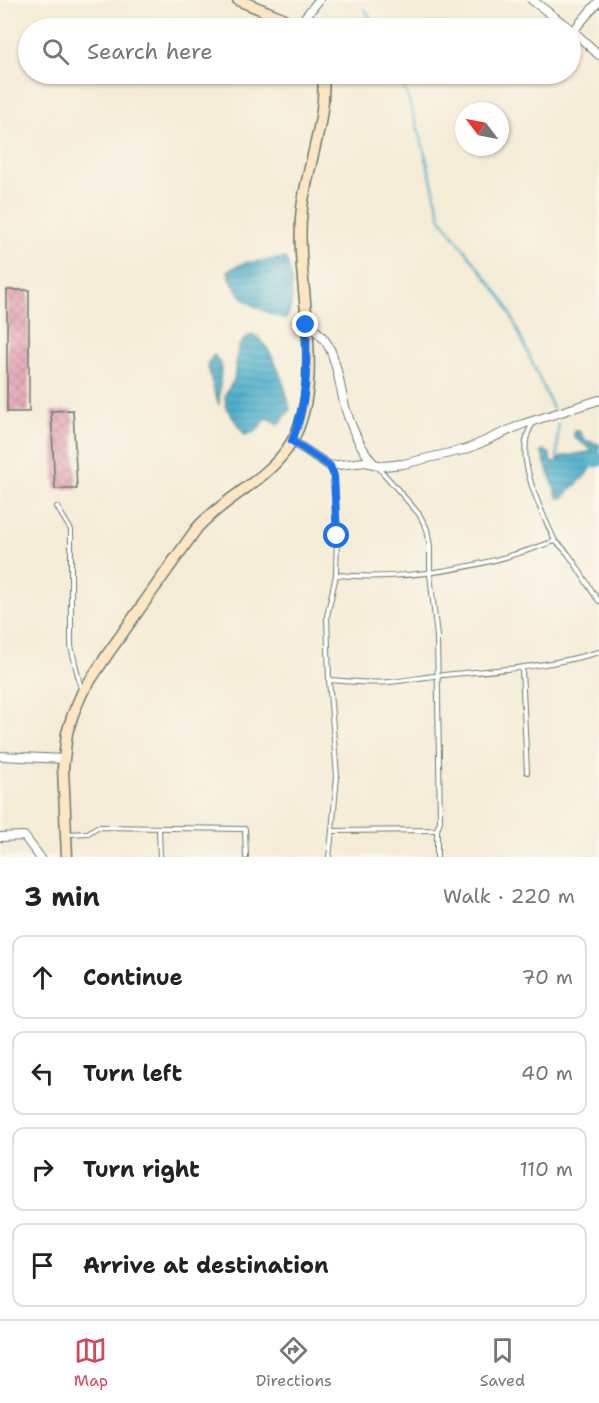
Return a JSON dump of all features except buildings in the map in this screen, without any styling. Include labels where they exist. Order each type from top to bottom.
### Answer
[{"type":"main road","points":[[238,0],[282,18]]},
{"type":"main road","points":[[67,857],[64,759],[67,733],[82,693],[197,528],[211,512],[271,469],[292,441],[300,423],[307,390],[306,325],[300,239],[302,207],[321,126],[324,84]]},
{"type":"street","points":[[305,18],[319,0]]},
{"type":"street","points":[[532,0],[555,18]]},
{"type":"street","points":[[581,20],[599,2]]},
{"type":"street","points":[[581,39],[599,56]]},
{"type":"street","points":[[306,325],[319,330],[326,341],[337,371],[346,410],[366,454],[374,464]]},
{"type":"street","points":[[292,441],[330,466],[365,462],[383,466],[403,464],[467,449],[490,437],[541,418],[599,400]]},
{"type":"street","points":[[0,756],[64,759]]},
{"type":"street","points":[[0,837],[24,837],[40,857]]},
{"type":"lane","points":[[541,418],[534,422],[529,431],[525,448],[530,478],[555,541],[567,550],[599,601]]},
{"type":"lane","points":[[374,464],[423,522],[430,547],[430,574],[435,600],[441,753],[437,857]]},
{"type":"lane","points":[[329,857],[337,776],[329,680],[327,616],[336,575],[336,508],[334,476],[330,466]]},
{"type":"lane","points":[[57,507],[71,530],[70,646],[82,693]]},
{"type":"lane","points":[[336,575],[430,574],[523,553],[555,541]]},
{"type":"lane","points":[[329,680],[385,683],[438,675],[522,669],[599,652]]},
{"type":"lane","points":[[522,669],[527,772]]},
{"type":"lane","points":[[65,834],[88,833],[97,826],[245,830],[246,857]]},
{"type":"lane","points":[[159,828],[160,857]]},
{"type":"lane","points":[[332,831],[437,830]]},
{"type":"water","points":[[285,258],[292,288],[291,305],[286,319],[267,313],[250,303],[237,290],[228,271],[243,263]]},
{"type":"water","points":[[253,335],[260,339],[272,356],[282,380],[290,410],[279,424],[267,418],[256,431],[245,435],[226,407],[225,395],[234,380],[238,348],[246,337]]},
{"type":"water","points":[[214,355],[221,365],[219,404],[207,364]]},
{"type":"water","points":[[574,431],[579,431],[585,440],[599,444],[598,453],[596,461],[587,474],[564,497],[558,498],[541,452],[543,450],[550,454],[550,460],[554,464],[561,457],[593,451],[574,437]]},
{"type":"waterway","points":[[365,9],[371,18]]},
{"type":"waterway","points":[[403,84],[421,138],[441,219],[505,302],[553,409]]},
{"type":"waterway","points":[[557,459],[558,424]]},
{"type":"waterway","points":[[595,461],[599,459]]},
{"type":"route","points":[[306,325],[307,390],[300,423],[292,441],[330,466],[334,476],[337,536]]}]
